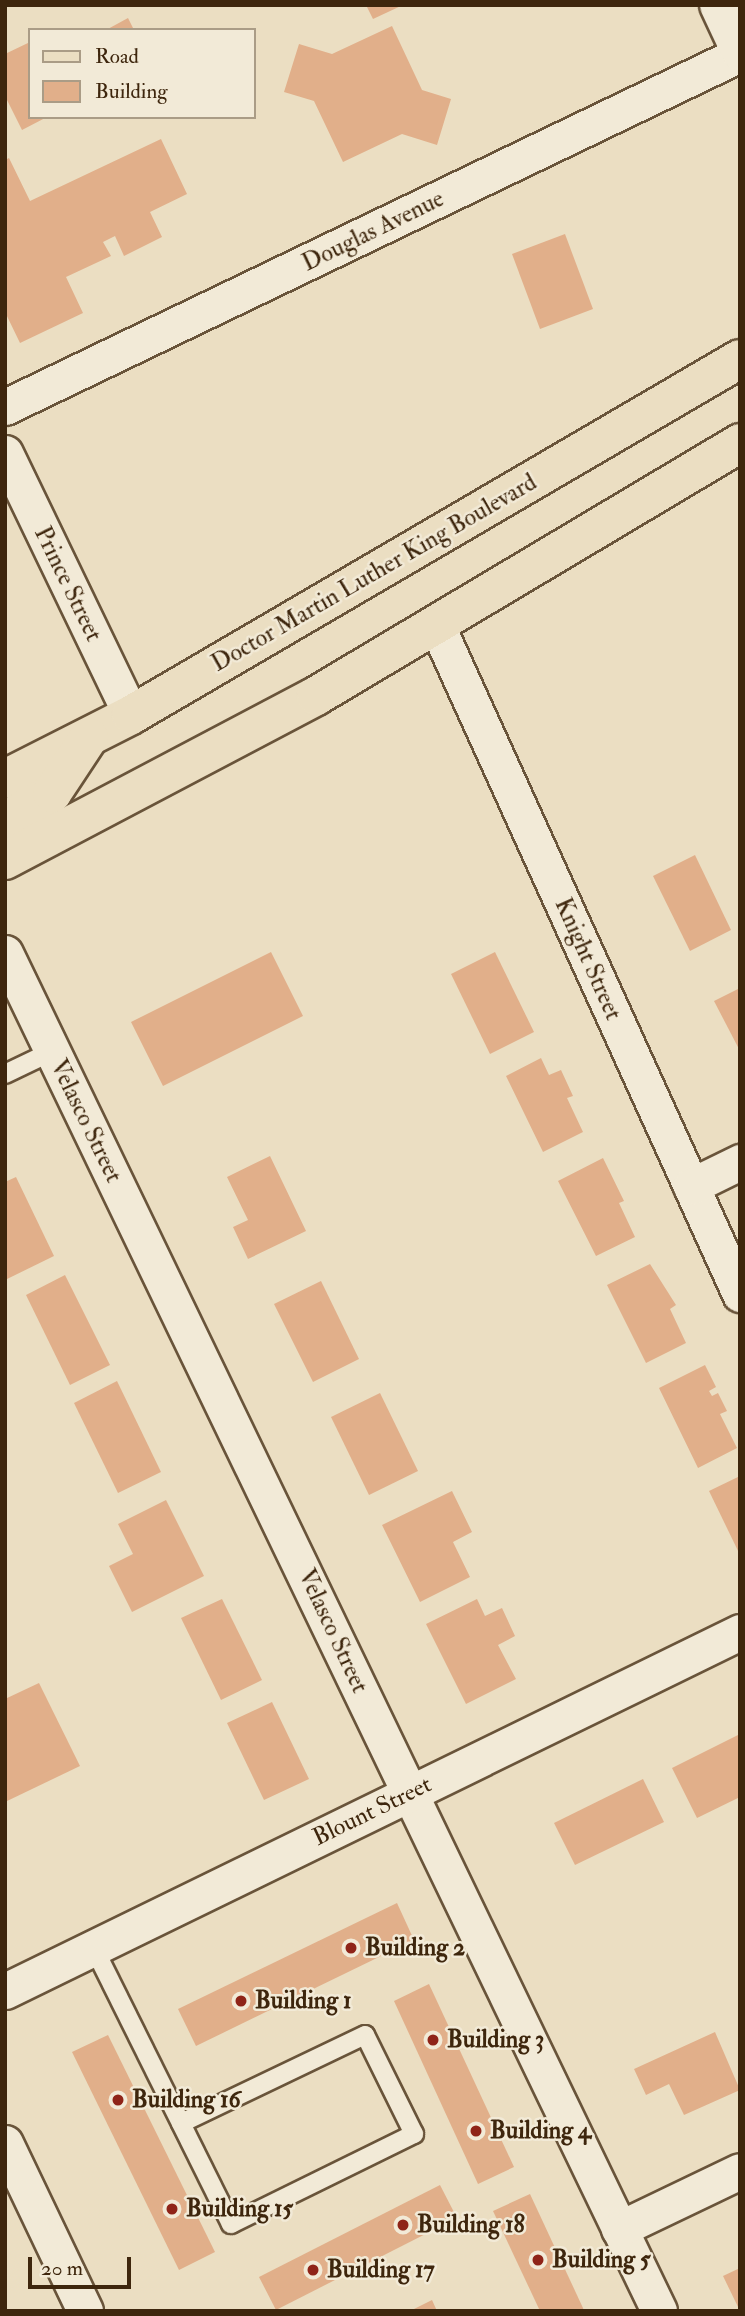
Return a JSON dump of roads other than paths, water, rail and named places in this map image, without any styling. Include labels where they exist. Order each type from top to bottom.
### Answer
[{"type":"main road","name":"Doctor Martin Luther King Boulevard","points":[[5,779],[131,715],[740,359]]},
{"type":"main road","points":[[5,860],[316,696],[740,443]]},
{"type":"main road","points":[[5,821],[51,793],[90,735]]},
{"type":"street","points":[[719,5],[740,52]]},
{"type":"street","name":"Douglas Avenue","points":[[5,407],[740,52]]},
{"type":"street","name":"Prince Street","points":[[5,453],[131,715]]},
{"type":"street","name":"Knight Street","points":[[436,624],[740,1294]]},
{"type":"street","name":"Velasco Street","points":[[5,953],[659,2311]]},
{"type":"street","points":[[691,1186],[740,1162]]},
{"type":"street","name":"Blount Street","points":[[5,1991],[740,1632]]},
{"type":"street","points":[[5,2143],[85,2311]]},
{"type":"street","points":[[619,2229],[740,2171]]},
{"type":"lane","points":[[5,1074],[52,1051]]},
{"type":"lane","points":[[94,1948],[231,2224],[414,2134],[365,2035],[181,2123]]},
{"type":"place","name":"Building 2","points":[[351,1948]]},
{"type":"place","name":"Building 1","points":[[241,2001]]},
{"type":"place","name":"Building 3","points":[[433,2040]]},
{"type":"place","name":"Building 16","points":[[118,2100]]},
{"type":"place","name":"Building 4","points":[[476,2131]]},
{"type":"place","name":"Building 15","points":[[172,2209]]},
{"type":"place","name":"Building 18","points":[[403,2225]]},
{"type":"place","name":"Building 5","points":[[538,2260]]},
{"type":"place","name":"Building 17","points":[[313,2270]]}]
